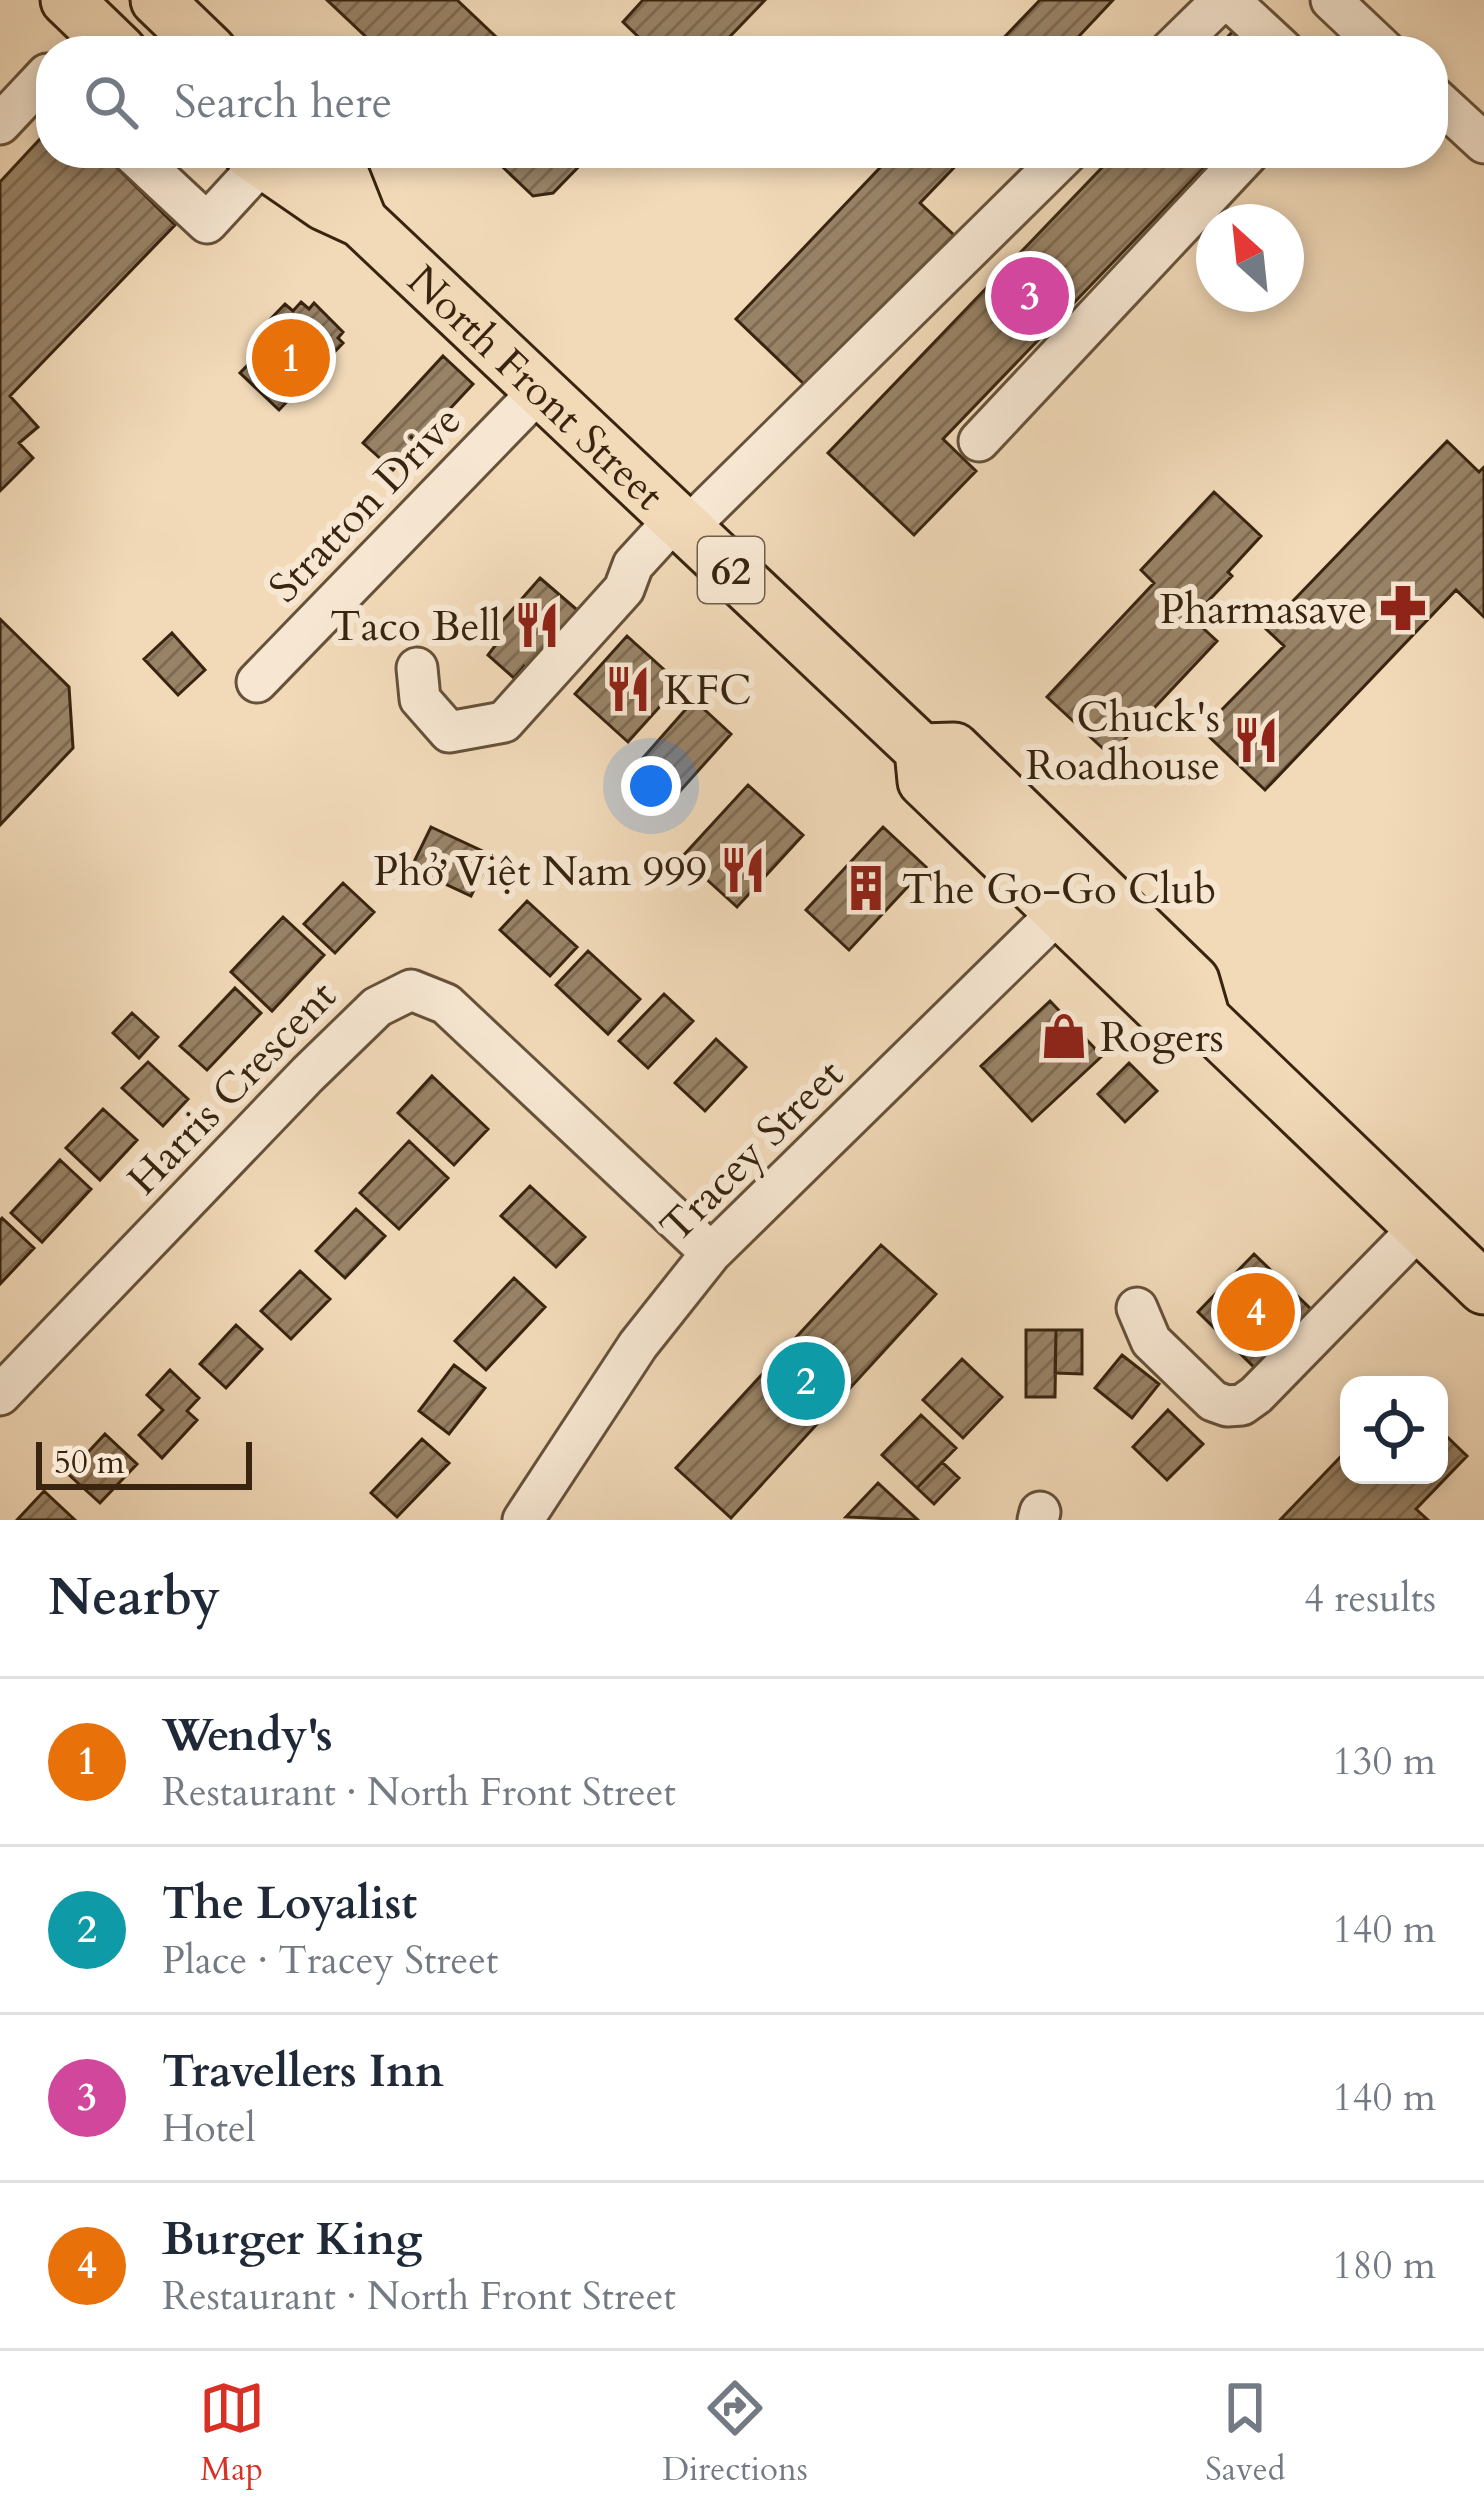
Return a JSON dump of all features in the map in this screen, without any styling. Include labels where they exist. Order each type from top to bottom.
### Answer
[{"type":"main road","points":[[67,0],[104,36]]},
{"type":"main road","points":[[158,0],[195,36]]},
{"type":"main road","name":"North Front Street","points":[[271,168],[323,204],[361,221],[921,750],[954,748],[1074,897],[1193,981],[1204,1018],[1484,1288]]},
{"type":"main road","name":"North Front Street","points":[[333,168],[344,178],[361,221]]},
{"type":"street","points":[[1186,36],[1226,0],[1267,36]]},
{"type":"street","points":[[1330,0],[1358,36]]},
{"type":"street","points":[[0,124],[36,86]]},
{"type":"street","points":[[1448,109],[1484,143]]},
{"type":"street","points":[[148,168],[207,223],[248,168]]},
{"type":"street","points":[[417,668],[420,699],[449,732],[504,722],[624,589],[633,566],[1051,168]]},
{"type":"street","points":[[979,441],[1235,168]]},
{"type":"street","name":"Stratton Drive","points":[[257,682],[540,390]]},
{"type":"street","name":"Tracey Street","points":[[523,1520],[638,1345],[711,1253],[1074,897]]},
{"type":"street","name":"Harris Crescent","points":[[0,1395],[377,1006],[411,990],[446,1004],[711,1253]]},
{"type":"street","points":[[1137,1308],[1151,1341],[1213,1401],[1241,1405],[1420,1226]]},
{"type":"building","points":[[327,0],[457,0],[495,36],[365,36]]},
{"type":"building","points":[[643,0],[765,0],[730,36],[637,36],[623,22]]},
{"type":"building","points":[[1040,0],[1113,0],[1079,36],[1005,36]]},
{"type":"building","points":[[36,143],[36,168],[117,168],[175,225],[10,396],[38,427],[19,443],[33,458],[0,491],[0,182]]},
{"type":"building","points":[[504,168],[577,168],[553,193],[533,196]]},
{"type":"building","points":[[880,168],[954,168],[920,203],[954,235],[808,388],[736,319]]},
{"type":"building","points":[[1102,168],[1204,168],[943,439],[976,471],[914,535],[828,453]]},
{"type":"building","points":[[301,302],[309,309],[314,303],[343,332],[338,338],[343,343],[279,410],[240,373],[272,340],[261,329],[285,304],[293,311]]},
{"type":"building","points":[[443,356],[473,384],[393,470],[363,443]]},
{"type":"building","points":[[1447,441],[1479,472],[1484,467],[1484,617],[1456,590],[1265,790],[1202,730],[1284,646],[1266,629]]},
{"type":"building","points":[[1214,492],[1261,536],[1192,618],[1217,641],[1110,755],[1047,697],[1154,583],[1141,570]]},
{"type":"building","name":"Taco Bell","points":[[540,578],[583,615],[533,673],[524,666],[514,678],[488,655],[498,642],[490,635]]},
{"type":"building","points":[[0,619],[69,687],[73,748],[0,825]]},
{"type":"building","points":[[172,633],[205,670],[178,695],[144,659]]},
{"type":"building","name":"KFC","points":[[627,636],[680,684],[628,742],[575,694]]},
{"type":"building","points":[[694,700],[731,734],[664,809],[627,776]]},
{"type":"building","points":[[748,785],[803,835],[737,907],[682,857]]},
{"type":"building","points":[[431,827],[491,855],[471,896],[411,868]]},
{"type":"building","name":"The Go-Go Club","points":[[883,827],[926,867],[849,950],[806,910]]},
{"type":"building","points":[[343,883],[374,912],[335,953],[304,924]]},
{"type":"building","points":[[527,901],[577,947],[550,976],[500,930]]},
{"type":"building","points":[[283,917],[324,955],[272,1011],[231,972]]},
{"type":"building","points":[[588,951],[640,999],[608,1034],[556,985]]},
{"type":"building","points":[[235,988],[261,1013],[207,1070],[180,1046]]},
{"type":"building","points":[[664,994],[693,1021],[648,1068],[619,1041]]},
{"type":"building","points":[[1050,1001],[1102,1056],[1032,1121],[981,1066]]},
{"type":"building","points":[[132,1013],[158,1037],[139,1058],[113,1033]]},
{"type":"building","points":[[716,1039],[746,1067],[705,1111],[675,1083]]},
{"type":"building","points":[[148,1062],[188,1099],[163,1126],[122,1088]]},
{"type":"building","points":[[1129,1063],[1157,1091],[1125,1122],[1098,1094]]},
{"type":"building","points":[[432,1076],[488,1129],[454,1165],[398,1113]]},
{"type":"building","points":[[103,1109],[137,1140],[100,1180],[66,1148]]},
{"type":"building","points":[[409,1141],[448,1178],[399,1229],[360,1193]]},
{"type":"building","points":[[60,1160],[91,1189],[42,1242],[11,1213]]},
{"type":"building","points":[[530,1186],[585,1237],[556,1267],[501,1216]]},
{"type":"building","points":[[356,1209],[385,1236],[345,1278],[316,1251]]},
{"type":"building","points":[[0,1220],[34,1248],[0,1284]]},
{"type":"building","points":[[881,1245],[936,1294],[731,1518],[676,1468]]},
{"type":"building","points":[[1254,1254],[1314,1312],[1258,1371],[1198,1312]]},
{"type":"building","points":[[300,1271],[330,1299],[291,1339],[261,1311]]},
{"type":"building","points":[[514,1278],[545,1307],[486,1370],[455,1341]]},
{"type":"building","points":[[236,1325],[262,1349],[226,1388],[200,1364]]},
{"type":"building","points":[[1026,1330],[1056,1330],[1055,1397],[1026,1397]]},
{"type":"building","points":[[1056,1330],[1082,1330],[1082,1374],[1055,1373]]},
{"type":"building","points":[[1122,1355],[1159,1384],[1132,1418],[1095,1388]]},
{"type":"building","points":[[962,1359],[1002,1397],[963,1438],[923,1400]]},
{"type":"building","points":[[454,1365],[485,1388],[449,1434],[419,1411]]},
{"type":"building","points":[[170,1370],[199,1398],[187,1411],[197,1420],[162,1458],[139,1435],[163,1410],[147,1395]]},
{"type":"building","points":[[1168,1410],[1203,1444],[1167,1480],[1133,1447]]},
{"type":"building","points":[[921,1415],[956,1448],[917,1488],[882,1455]]},
{"type":"building","points":[[105,1434],[137,1464],[100,1503],[68,1474]]},
{"type":"building","points":[[1448,1438],[1467,1456],[1448,1476]]},
{"type":"building","points":[[422,1439],[449,1463],[397,1517],[371,1493]]},
{"type":"building","points":[[1340,1457],[1340,1484],[1440,1484],[1416,1509],[1428,1520],[1280,1520]]},
{"type":"building","points":[[942,1462],[959,1478],[934,1504],[917,1488]]},
{"type":"building","points":[[878,1483],[918,1520],[846,1517]]},
{"type":"building","points":[[44,1491],[75,1520],[17,1520]]},
{"type":"place","name":"Travellers Inn","points":[[1030,296]]},
{"type":"place","name":"Wendy's","points":[[291,358]]},
{"type":"place","name":"Pharmasave","points":[[1403,608]]},
{"type":"place","name":"Taco Bell","points":[[537,625]]},
{"type":"place","name":"KFC","points":[[628,689]]},
{"type":"place","name":"Chuck's Roadhouse","points":[[1256,740]]},
{"type":"place","name":"Phở Việt Nam 999","points":[[743,870]]},
{"type":"place","name":"The Go-Go Club","points":[[866,888]]},
{"type":"place","name":"Rogers","points":[[1064,1036]]},
{"type":"place","name":"Burger King","points":[[1256,1312]]},
{"type":"place","name":"The Loyalist","points":[[806,1381]]}]
